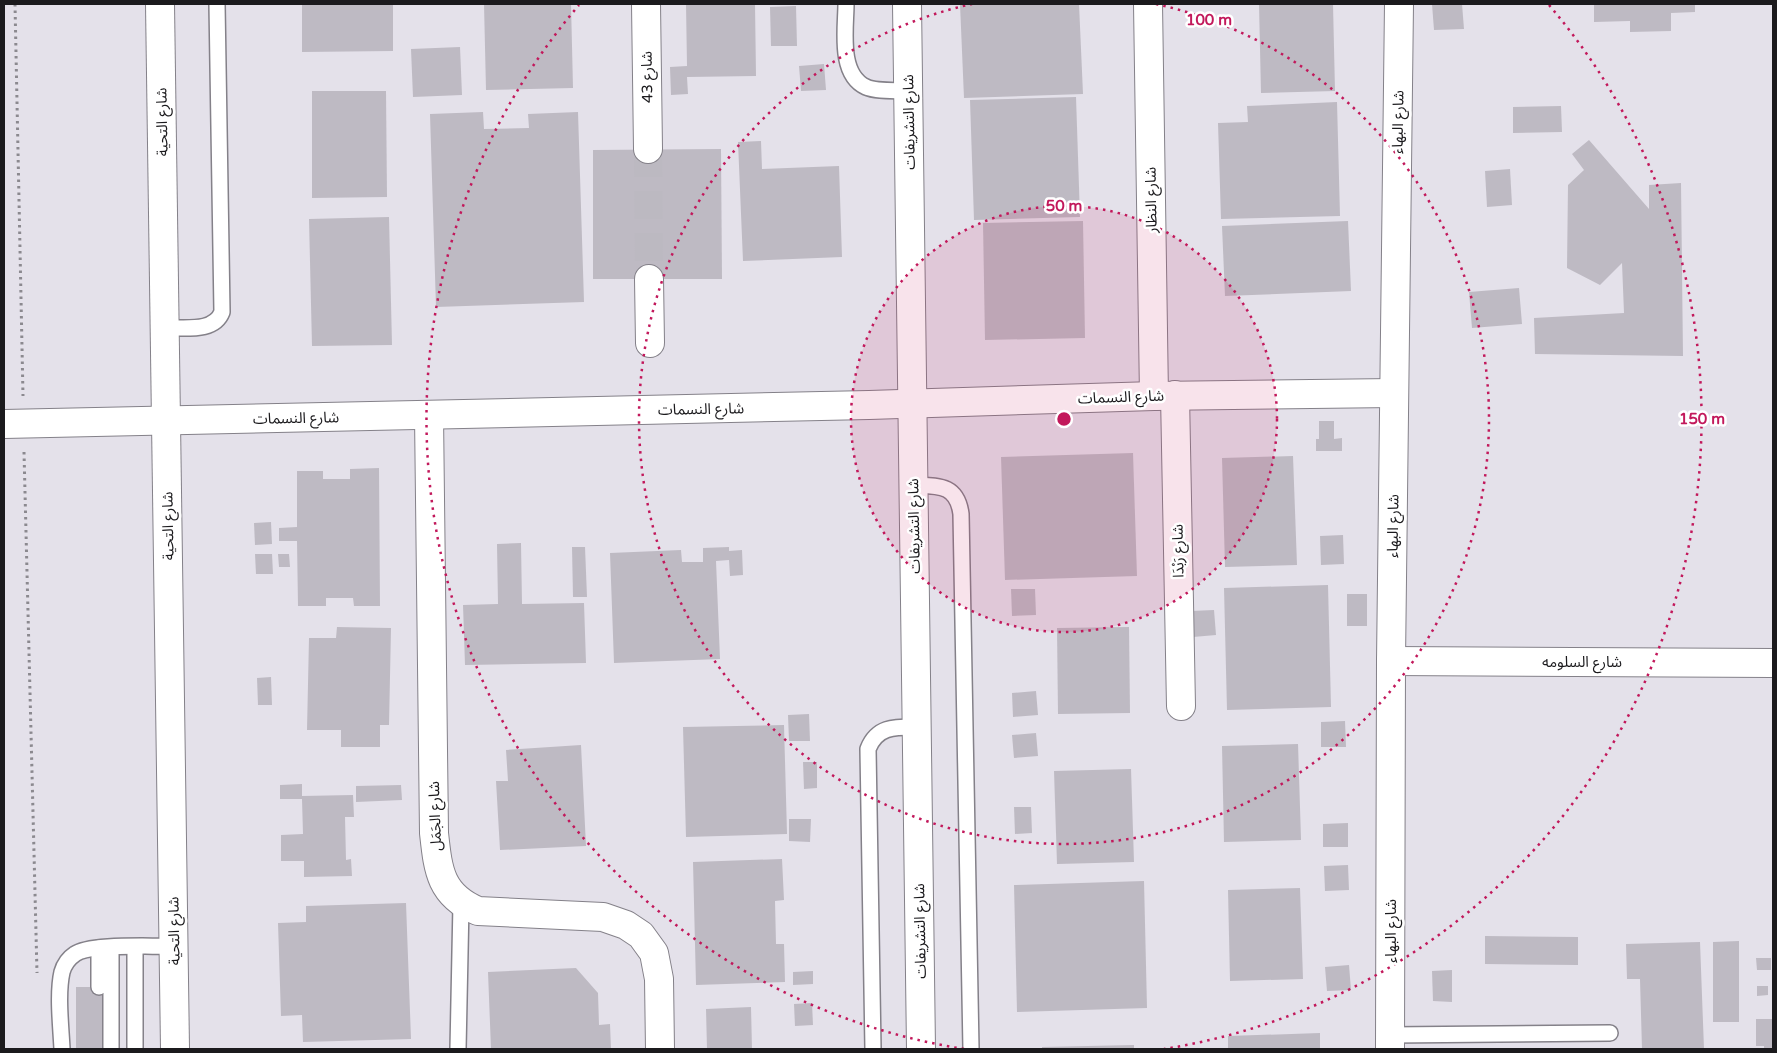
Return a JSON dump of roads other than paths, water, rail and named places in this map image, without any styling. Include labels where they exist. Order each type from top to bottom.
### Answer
[{"type":"street","name":"شارع التحية","points":[[160,4],[175,1049]]},
{"type":"street","name":"شارع 43","points":[[646,4],[648,149]]},
{"type":"street","name":"شارع التشريفات","points":[[907,4],[921,1049]]},
{"type":"street","name":"شارع النظار","points":[[1148,4],[1165,396]]},
{"type":"street","name":"شارع البهاء","points":[[1390,1042],[1394,393],[1399,4]]},
{"type":"street","points":[[649,279],[650,343]]},
{"type":"street","name":"شارع النسمات","points":[[10,425],[913,404],[1165,396],[1394,393]]},
{"type":"street","name":"شارع رَبْدَا","points":[[1165,396],[1181,706]]},
{"type":"street","name":"شارع الجَمَل","points":[[430,415],[434,833],[438,865],[447,888],[461,904]]},
{"type":"street","name":"شارع السلومه","points":[[1392,661],[1773,663]]},
{"type":"street","points":[[461,904],[478,911],[494,914],[603,917],[626,924],[641,935],[654,953],[659,979],[660,1049]]},
{"type":"lane","points":[[165,328],[209,326],[219,319],[222,312],[217,4]]},
{"type":"lane","points":[[846,4],[846,53],[852,74],[866,87],[908,91]]},
{"type":"lane","points":[[914,485],[946,489],[957,498],[962,514],[971,1049]]},
{"type":"lane","points":[[873,1049],[868,749],[871,741],[884,729],[917,726]]},
{"type":"lane","points":[[458,1049],[461,904]]},
{"type":"lane","points":[[62,1049],[62,972],[69,959],[75,953],[90,948],[174,946]]},
{"type":"lane","points":[[135,947],[136,1049]]},
{"type":"lane","points":[[99,987],[105,948]]},
{"type":"lane","points":[[105,948],[112,1049]]},
{"type":"lane","points":[[1390,1042],[1610,1033]]},
{"type":"tunnel","points":[[648,149],[649,279]]}]
